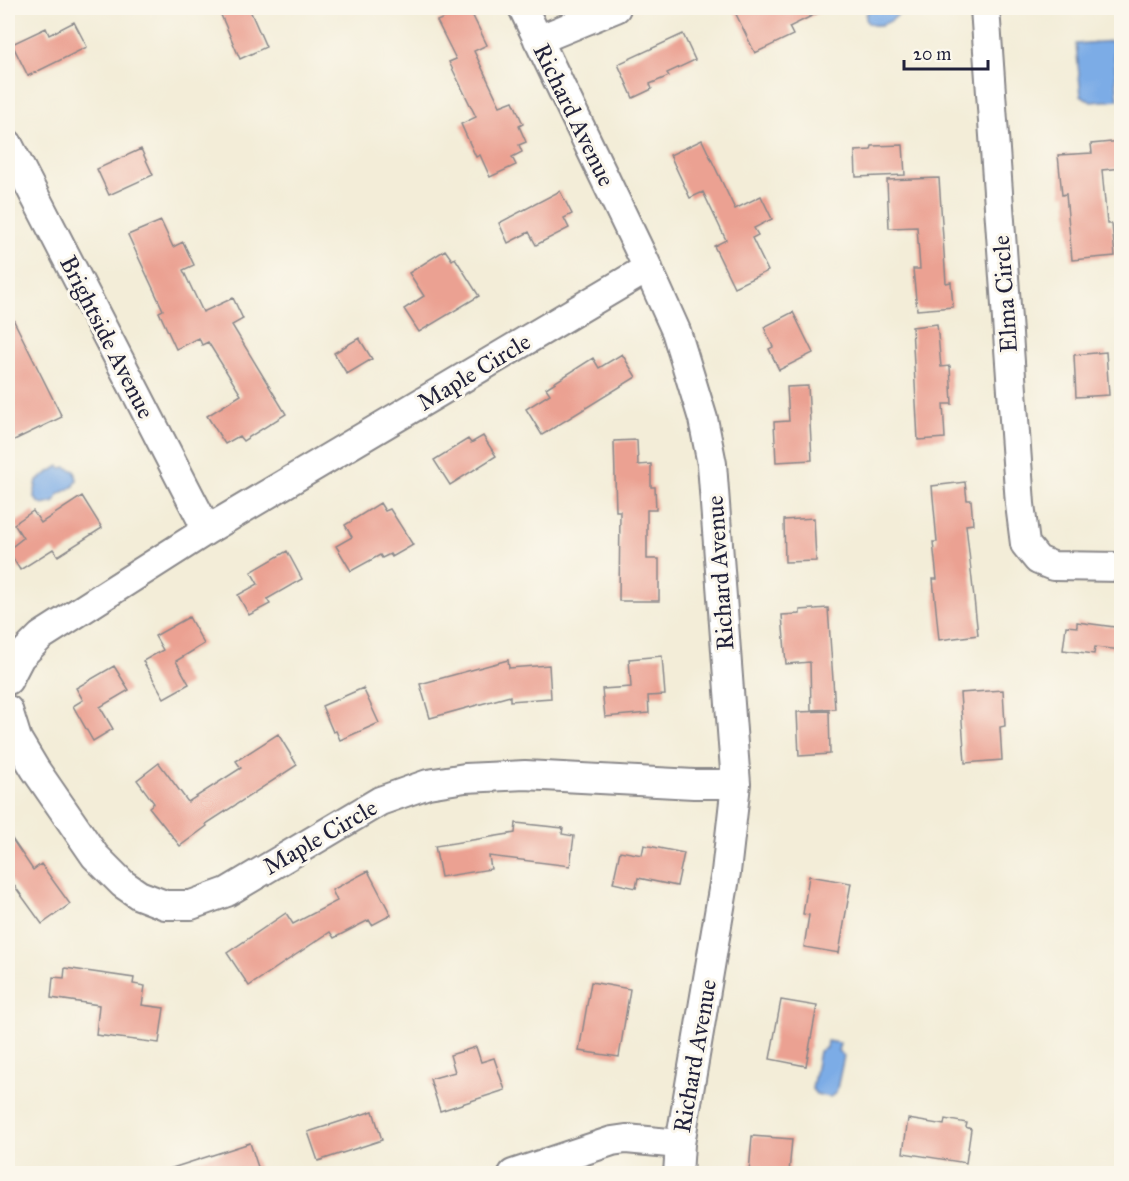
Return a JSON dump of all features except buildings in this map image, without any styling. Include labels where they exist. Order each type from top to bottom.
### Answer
[{"type":"street","name":"Richard Avenue","points":[[523,8],[676,331],[703,419],[712,464],[736,784],[726,872],[680,1144],[678,1173]]},
{"type":"street","points":[[538,40],[616,8]]},
{"type":"street","name":"Elma Circle","points":[[985,8],[1020,504],[1025,544],[1038,560],[1053,566],[1122,567]]},
{"type":"street","name":"Brightside Avenue","points":[[8,144],[207,531]]},
{"type":"street","name":"Maple Circle","points":[[8,680],[20,657],[41,636],[207,531],[648,268]]},
{"type":"street","name":"Maple Circle","points":[[8,710],[17,739],[95,856],[123,884],[139,895],[165,905],[191,905],[227,892],[380,801],[428,784],[465,777],[525,775],[736,784]]},
{"type":"street","points":[[513,1173],[612,1140],[626,1139],[680,1144]]},
{"type":"water","points":[[872,8],[901,8],[896,17],[881,25],[875,25],[866,21],[866,14]]},
{"type":"water","points":[[1113,41],[1118,100],[1091,102],[1081,95],[1076,44]]},
{"type":"water","points":[[59,466],[75,471],[77,480],[74,486],[58,495],[55,502],[43,505],[34,496],[37,480]]},
{"type":"water","points":[[827,1041],[840,1043],[838,1051],[844,1056],[836,1093],[830,1097],[816,1094],[812,1089],[819,1051],[826,1048]]}]
